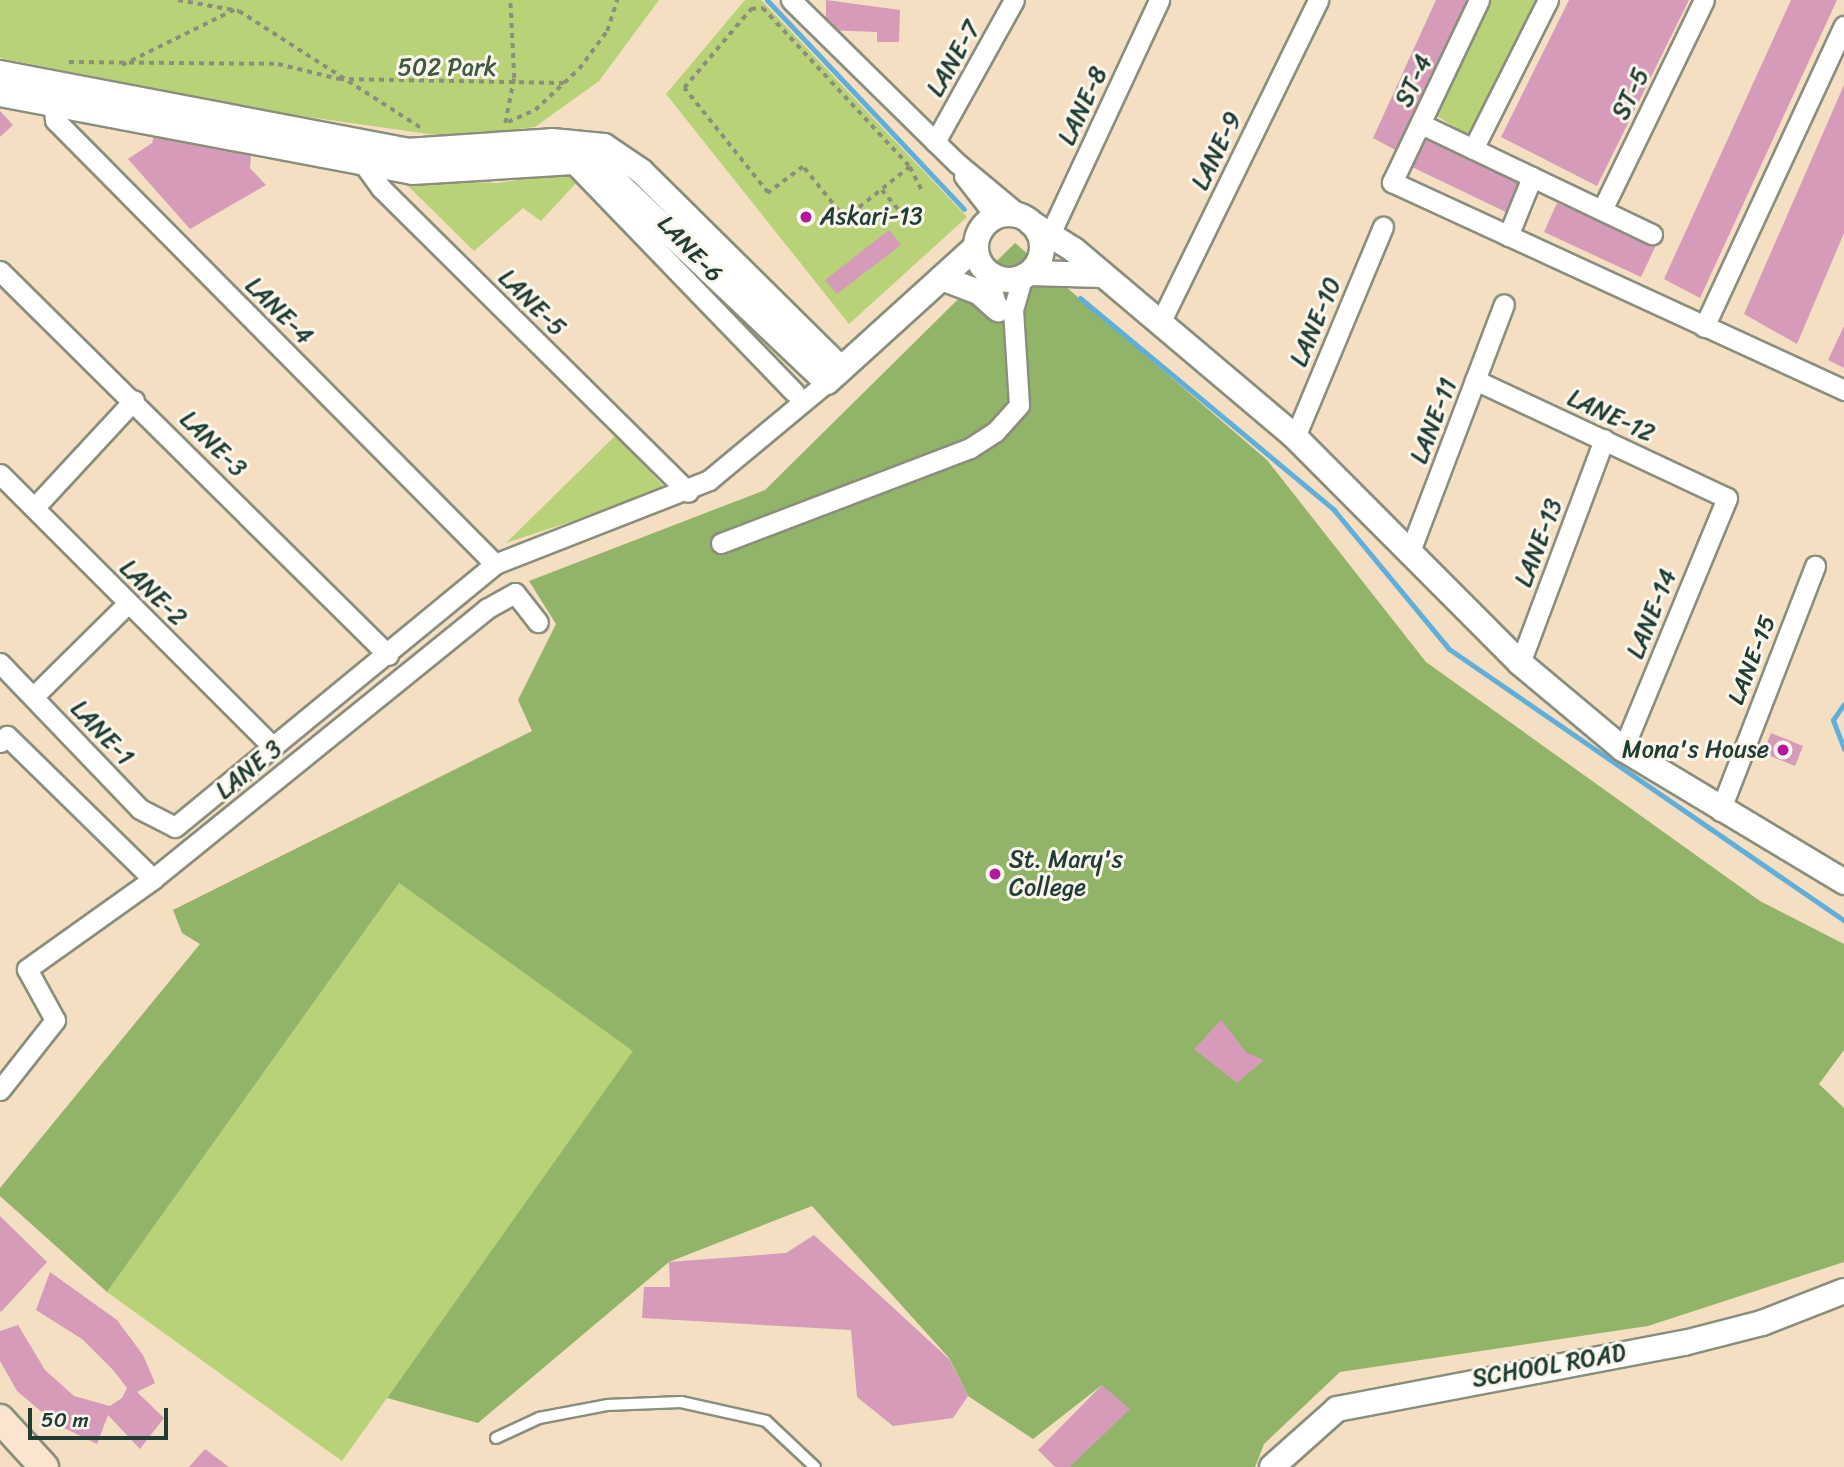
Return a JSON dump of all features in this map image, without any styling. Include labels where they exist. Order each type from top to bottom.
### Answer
[{"type":"main road","points":[[0,1420],[44,1467]]},
{"type":"street","points":[[791,0],[957,163],[1102,275],[1295,437],[1520,663],[1623,750],[1720,811],[1844,883]]},
{"type":"street","name":"LANE-7","points":[[935,142],[1014,0]]},
{"type":"street","name":"LANE-8","points":[[1035,224],[1159,0]]},
{"type":"street","name":"LANE-9","points":[[1160,323],[1318,0]]},
{"type":"street","name":"ST-4","points":[[1479,0],[1392,182],[1508,236]]},
{"type":"street","points":[[1473,149],[1548,0]]},
{"type":"street","name":"ST-5","points":[[1602,210],[1704,0]]},
{"type":"street","points":[[1704,327],[1844,26]]},
{"type":"street","points":[[0,73],[55,83],[356,152],[455,171],[560,149],[594,161],[613,174],[834,375]]},
{"type":"street","points":[[0,94],[55,83]]},
{"type":"street","name":"LANE-4","points":[[55,83],[55,120],[495,564]]},
{"type":"street","points":[[1420,124],[1653,234]]},
{"type":"street","name":"LANE-6","points":[[560,149],[794,392]]},
{"type":"street","name":"LANE-5","points":[[356,152],[688,492]]},
{"type":"street","points":[[957,163],[996,217],[1035,224]]},
{"type":"street","points":[[1532,177],[1508,236],[1844,390]]},
{"type":"street","points":[[272,746],[388,655],[495,564],[688,492],[737,460],[976,247],[981,229],[996,217]]},
{"type":"street","points":[[721,543],[971,448],[995,432],[1019,405],[1012,336],[1026,275],[1042,248],[1035,224]]},
{"type":"street","name":"LANE-10","points":[[1295,437],[1383,227]]},
{"type":"street","points":[[976,247],[998,309],[1012,336]]},
{"type":"street","name":"LANE-3","points":[[0,271],[134,400],[388,655]]},
{"type":"street","points":[[987,272],[1004,280],[1026,275],[1102,275]]},
{"type":"street","points":[[942,278],[979,292],[998,309]]},
{"type":"street","name":"LANE-11","points":[[1409,554],[1504,304]]},
{"type":"street","name":"LANE-12","points":[[1475,380],[1727,498]]},
{"type":"street","points":[[34,508],[134,400]]},
{"type":"street","name":"LANE-13","points":[[1520,663],[1604,439]]},
{"type":"street","name":"LANE-2","points":[[0,474],[272,746]]},
{"type":"street","name":"LANE-14","points":[[1623,750],[1727,498]]},
{"type":"street","name":"LANE-15","points":[[1720,811],[1815,566]]},
{"type":"street","name":"LANE 3","points":[[153,879],[486,609],[515,593],[538,622]]},
{"type":"street","points":[[34,696],[128,603]]},
{"type":"street","name":"LANE-1","points":[[0,663],[140,809],[175,827],[272,746]]},
{"type":"street","points":[[0,741],[7,736],[153,879],[27,969],[55,1020],[0,1090]]},
{"type":"street","name":"SCHOOL ROAD","points":[[1272,1467],[1304,1432],[1337,1409],[1363,1401],[1684,1343],[1762,1323],[1844,1291]]},
{"type":"lane","points":[[496,1438],[539,1418],[607,1405],[681,1402],[766,1421],[815,1467]]},
{"type":"path","points":[[178,0],[235,10],[339,79],[422,129],[434,128]]},
{"type":"path","points":[[505,124],[514,78],[510,0]]},
{"type":"path","points":[[493,125],[505,124],[535,110],[564,83],[607,31],[617,0]]},
{"type":"path","points":[[910,167],[845,219],[803,167],[768,192],[685,94],[751,9],[763,8],[910,167],[922,191]]},
{"type":"path","points":[[55,83],[120,66],[235,10]]},
{"type":"path","points":[[120,66],[278,64],[339,79],[514,78],[564,83]]},
{"type":"path","points":[[881,190],[898,209]]},
{"type":"green space","name":"502 Park","points":[[0,0],[659,0],[599,81],[535,127],[450,137],[280,113],[0,58]]},
{"type":"green space","points":[[745,0],[761,0],[967,217],[849,324],[666,94]]},
{"type":"green space","points":[[1491,0],[1539,0],[1469,136],[1437,116]]},
{"type":"green space","points":[[562,173],[577,182],[541,221],[523,208],[474,251],[401,179],[498,183]]},
{"type":"green space","name":"St. Mary's College","points":[[1015,243],[1267,460],[1426,662],[1760,901],[1844,944],[1844,1050],[1819,1084],[1844,1108],[1844,1262],[1648,1326],[1340,1372],[1264,1444],[1255,1467],[1070,1467],[1102,1385],[1033,1439],[968,1396],[949,1358],[812,1206],[669,1262],[478,1423],[387,1398],[633,1051],[399,883],[107,1292],[0,1196],[0,1188],[200,944],[182,933],[173,910],[532,731],[518,700],[556,624],[529,581],[765,490]]},
{"type":"green space","points":[[616,435],[667,490],[506,543]]},
{"type":"green space","points":[[399,883],[634,1051],[342,1461],[107,1292]]},
{"type":"building","points":[[826,0],[900,10],[899,42],[877,42],[877,32],[826,30]]},
{"type":"building","points":[[1436,0],[1470,0],[1399,152],[1373,138]]},
{"type":"building","points":[[1569,0],[1689,0],[1597,186],[1501,137]]},
{"type":"building","points":[[1791,0],[1837,0],[1700,298],[1664,279]]},
{"type":"building","points":[[1844,85],[1844,233],[1797,344],[1744,314]]},
{"type":"building","points":[[0,111],[13,125],[0,137]]},
{"type":"building","points":[[155,132],[251,153],[250,168],[266,185],[190,229],[128,159],[152,143]]},
{"type":"building","points":[[1427,139],[1519,181],[1508,213],[1412,167]]},
{"type":"building","points":[[1557,203],[1656,245],[1641,277],[1544,232]]},
{"type":"building","points":[[889,230],[901,245],[837,294],[825,280]]},
{"type":"building","points":[[1844,326],[1844,368],[1828,360]]},
{"type":"building","name":"Mona's House","points":[[1771,733],[1803,746],[1795,766],[1763,753]]},
{"type":"building","points":[[1221,1020],[1247,1053],[1264,1060],[1237,1083],[1194,1049]]},
{"type":"building","points":[[0,1216],[47,1262],[1,1312],[0,1311]]},
{"type":"building","points":[[814,1235],[949,1359],[968,1396],[953,1418],[893,1426],[857,1397],[851,1330],[642,1318],[644,1287],[670,1287],[669,1262],[786,1253]]},
{"type":"building","points":[[50,1272],[117,1320],[143,1355],[155,1383],[137,1392],[164,1418],[140,1449],[108,1415],[97,1444],[56,1424],[17,1391],[0,1361],[0,1331],[18,1325],[45,1370],[74,1396],[110,1406],[122,1398],[127,1388],[114,1371],[82,1339],[36,1310]]},
{"type":"building","points":[[1102,1385],[1130,1409],[1070,1467],[1055,1467],[1038,1450]]},
{"type":"building","points":[[205,1449],[229,1467],[189,1467]]},
{"type":"waterway","points":[[767,0],[964,209]]},
{"type":"waterway","points":[[1080,298],[1334,510],[1449,649],[1844,920]]},
{"type":"waterway","points":[[1844,704],[1833,720],[1844,749]]},
{"type":"place","name":"Askari-13","points":[[806,217]]},
{"type":"place","name":"Mona's House","points":[[1783,750]]},
{"type":"place","name":"St. Mary's College","points":[[995,874]]}]
